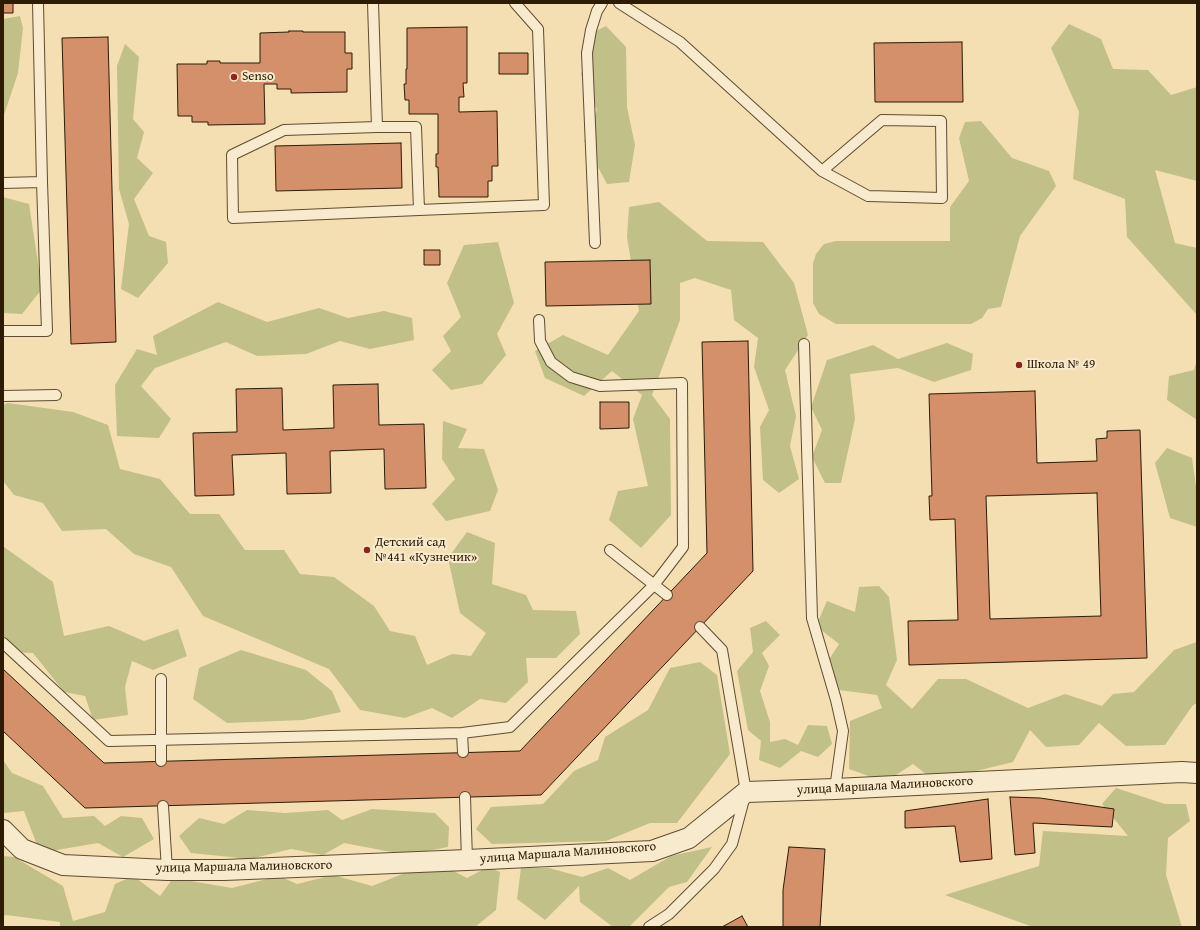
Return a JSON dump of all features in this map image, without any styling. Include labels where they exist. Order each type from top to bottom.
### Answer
[{"type":"street","name":"улица Маршала Малиновского","points":[[3,830],[22,849],[63,865],[167,870],[224,870],[467,860],[652,850],[689,838],[746,792],[1182,772],[1197,774]]},
{"type":"lane","points":[[3,331],[47,331],[38,3]]},
{"type":"lane","points":[[373,3],[377,128]]},
{"type":"lane","points":[[419,210],[416,127],[284,130],[232,155],[233,218],[544,205],[538,29],[515,3]]},
{"type":"lane","points":[[595,243],[587,53],[590,30],[597,11],[602,3]]},
{"type":"lane","points":[[619,3],[680,42],[822,171],[868,196],[942,198],[941,121],[882,120],[822,171]]},
{"type":"lane","points":[[3,183],[42,182]]},
{"type":"lane","points":[[3,643],[109,741],[462,733],[510,727],[654,585],[683,547],[682,383],[600,386],[571,376],[551,362],[540,341],[539,320]]},
{"type":"lane","points":[[804,344],[812,618],[836,700],[843,731],[835,789]]},
{"type":"lane","points":[[3,396],[56,395]]},
{"type":"lane","points":[[610,550],[667,595]]},
{"type":"lane","points":[[649,927],[669,914],[714,869],[732,844],[746,792],[722,650],[700,627]]},
{"type":"lane","points":[[161,679],[161,761]]},
{"type":"lane","points":[[462,733],[463,752]]},
{"type":"lane","points":[[465,797],[467,860]]},
{"type":"lane","points":[[163,806],[167,870]]},
{"type":"shaded area","points":[[20,16],[23,28],[18,73],[3,118],[3,19]]},
{"type":"shaded area","points":[[1069,24],[1101,39],[1113,69],[1148,70],[1171,95],[1197,87],[1197,181],[1155,170],[1175,243],[1197,248],[1197,315],[1127,237],[1125,199],[1073,179],[1079,112],[1051,48]]},
{"type":"shaded area","points":[[606,26],[626,47],[627,107],[635,145],[629,182],[607,184],[584,141],[597,110],[581,74],[596,31]]},
{"type":"shaded area","points":[[125,44],[139,57],[133,119],[144,132],[137,158],[153,173],[134,199],[149,236],[166,242],[168,263],[138,298],[121,289],[129,224],[119,189],[117,66]]},
{"type":"shaded area","points":[[981,121],[1012,158],[1049,171],[1056,186],[1020,236],[1001,307],[988,309],[982,318],[971,324],[836,324],[819,314],[813,303],[813,263],[816,254],[824,244],[836,241],[950,241],[950,207],[969,181],[959,138],[965,122]]},
{"type":"shaded area","points":[[3,197],[29,204],[42,289],[22,314],[3,313]]},
{"type":"shaded area","points":[[659,202],[707,241],[763,242],[794,283],[808,335],[785,370],[796,416],[790,446],[799,479],[779,493],[763,480],[760,427],[769,410],[754,367],[758,338],[734,320],[731,290],[695,278],[680,283],[680,320],[652,395],[670,419],[671,515],[641,548],[609,520],[618,491],[648,486],[633,419],[642,395],[612,371],[584,396],[545,378],[535,351],[563,335],[608,355],[639,311],[627,237],[629,207]]},
{"type":"shaded area","points":[[498,242],[514,303],[497,334],[506,355],[482,384],[451,390],[432,370],[451,351],[443,336],[461,317],[447,283],[464,245]]},
{"type":"shaded area","points":[[218,302],[267,322],[319,308],[348,318],[384,311],[412,318],[414,340],[370,349],[340,341],[306,354],[257,356],[226,342],[155,368],[141,386],[171,419],[159,438],[117,436],[115,385],[137,349],[157,355],[153,336]]},
{"type":"shaded area","points":[[947,343],[973,354],[971,370],[934,382],[898,368],[850,374],[855,419],[841,483],[825,483],[812,457],[822,430],[811,407],[827,360],[873,345],[898,359]]},
{"type":"shaded area","points":[[1197,360],[1197,420],[1167,400],[1169,376],[1194,370]]},
{"type":"shaded area","points":[[8,403],[73,412],[108,425],[120,469],[160,479],[190,514],[219,514],[245,550],[284,550],[300,574],[334,577],[374,606],[390,631],[415,636],[427,665],[452,654],[471,656],[486,633],[460,613],[448,558],[467,532],[495,543],[492,584],[526,595],[533,610],[576,611],[580,634],[556,658],[526,658],[528,682],[506,703],[480,699],[452,718],[432,708],[405,718],[360,710],[329,669],[203,616],[171,567],[134,554],[106,529],[62,531],[43,503],[14,495],[3,481],[3,405]]},
{"type":"shaded area","points":[[443,421],[467,429],[458,448],[484,449],[498,490],[490,511],[446,521],[432,504],[455,479],[442,459]]},
{"type":"shaded area","points":[[1167,448],[1192,458],[1197,494],[1197,527],[1170,518],[1155,463]]},
{"type":"shaded area","points":[[3,520],[4,547],[53,582],[64,636],[109,626],[144,641],[178,629],[187,656],[153,670],[132,661],[125,687],[128,715],[93,720],[85,696],[64,692],[33,653],[3,652]]},
{"type":"shaded area","points":[[879,586],[889,597],[897,660],[886,685],[912,709],[938,679],[966,679],[1028,708],[1065,694],[1102,706],[1113,694],[1134,692],[1174,650],[1197,642],[1197,703],[1193,705],[1165,745],[1126,746],[1099,723],[1079,745],[1046,747],[1030,730],[1013,762],[935,781],[913,764],[885,782],[849,769],[850,721],[882,708],[877,695],[839,690],[828,661],[839,644],[816,626],[827,601],[855,612],[859,587]]},
{"type":"shaded area","points":[[766,621],[780,635],[762,653],[769,666],[760,691],[770,722],[770,742],[785,739],[798,745],[808,725],[827,726],[832,744],[818,757],[801,751],[780,768],[759,760],[761,741],[748,730],[737,671],[753,652],[750,628]]},
{"type":"shaded area","points":[[241,650],[306,670],[332,691],[341,712],[303,720],[227,723],[193,699],[199,668]]},
{"type":"shaded area","points":[[700,662],[717,675],[730,754],[677,823],[650,823],[606,841],[492,844],[476,829],[491,807],[543,804],[574,771],[598,760],[605,737],[648,710],[670,668]]},
{"type":"shaded area","points":[[3,760],[12,773],[43,786],[63,818],[94,816],[105,826],[121,816],[142,818],[154,839],[123,857],[98,843],[51,851],[37,845],[24,811],[3,813]]},
{"type":"shaded area","points":[[1116,788],[1165,804],[1186,804],[1190,821],[1168,838],[1166,875],[1182,927],[1033,927],[945,895],[1039,866],[1043,831],[1128,836],[1102,804]]},
{"type":"shaded area","points":[[372,809],[435,813],[449,827],[448,847],[407,855],[344,843],[323,855],[291,849],[250,859],[191,853],[179,836],[199,818],[224,824],[247,810],[285,813],[328,810],[342,820]]},
{"type":"shaded area","points":[[712,847],[687,882],[669,887],[629,927],[613,927],[580,902],[579,886],[545,920],[517,899],[521,868],[549,868],[582,877],[608,868],[630,880],[671,856]]},
{"type":"shaded area","points":[[3,856],[14,857],[63,886],[73,921],[105,912],[115,884],[133,876],[160,896],[173,878],[232,888],[279,876],[297,884],[333,875],[372,886],[405,873],[452,870],[467,878],[488,867],[500,872],[496,910],[475,927],[60,927],[60,922],[6,915],[3,916]]},
{"type":"building","points":[[3,3],[13,3],[13,13],[3,13]]},
{"type":"building","points":[[467,27],[467,83],[463,83],[464,97],[459,97],[459,112],[497,111],[498,166],[492,166],[492,181],[488,181],[488,197],[439,197],[438,167],[436,167],[436,154],[438,154],[438,114],[409,114],[409,100],[405,100],[404,84],[406,84],[407,69],[407,28]]},
{"type":"building","points":[[289,31],[345,32],[345,53],[352,53],[352,69],[347,69],[347,92],[291,93],[291,89],[277,89],[277,84],[264,84],[265,124],[208,125],[208,122],[192,122],[192,116],[178,116],[177,64],[207,64],[207,61],[220,61],[220,63],[260,63],[260,33]]},
{"type":"building","points":[[108,37],[116,342],[71,344],[62,38]]},
{"type":"building","points":[[962,42],[963,102],[875,102],[874,43]]},
{"type":"building","points":[[499,53],[528,53],[528,74],[499,74]]},
{"type":"building","points":[[401,143],[402,188],[276,191],[275,146]]},
{"type":"building","points":[[424,250],[440,250],[440,265],[424,265]]},
{"type":"building","points":[[650,260],[651,304],[546,306],[545,262]]},
{"type":"building","points":[[748,341],[753,571],[541,795],[85,808],[3,731],[3,669],[104,763],[520,751],[707,553],[702,342]]},
{"type":"building","points":[[378,384],[379,425],[424,424],[426,488],[385,489],[384,449],[330,451],[331,493],[287,494],[286,453],[232,455],[234,495],[195,496],[193,433],[237,432],[236,389],[282,388],[283,430],[334,428],[333,385]]},
{"type":"building","points":[[1035,391],[1037,463],[1097,461],[1096,439],[1107,438],[1107,431],[1140,430],[1147,658],[909,665],[908,621],[958,620],[955,519],[930,520],[929,496],[932,496],[929,394]],"holes":[[[1097,493],[1101,616],[990,619],[986,496]]]},
{"type":"building","points":[[600,402],[629,402],[629,428],[600,429]]},
{"type":"building","points":[[1010,797],[1040,798],[1114,809],[1112,827],[1033,823],[1035,853],[1015,855]]},
{"type":"building","points":[[988,799],[992,859],[960,862],[955,826],[905,828],[905,811]]},
{"type":"building","points":[[789,847],[825,849],[820,927],[783,927],[783,890]]},
{"type":"building","points":[[742,916],[748,927],[722,927]]},
{"type":"place","name":"Senso","points":[[234,77]]},
{"type":"place","name":"Школа № 49","points":[[1019,365]]},
{"type":"place","name":"Детский сад №441 «Кузнечик»","points":[[367,550]]}]
